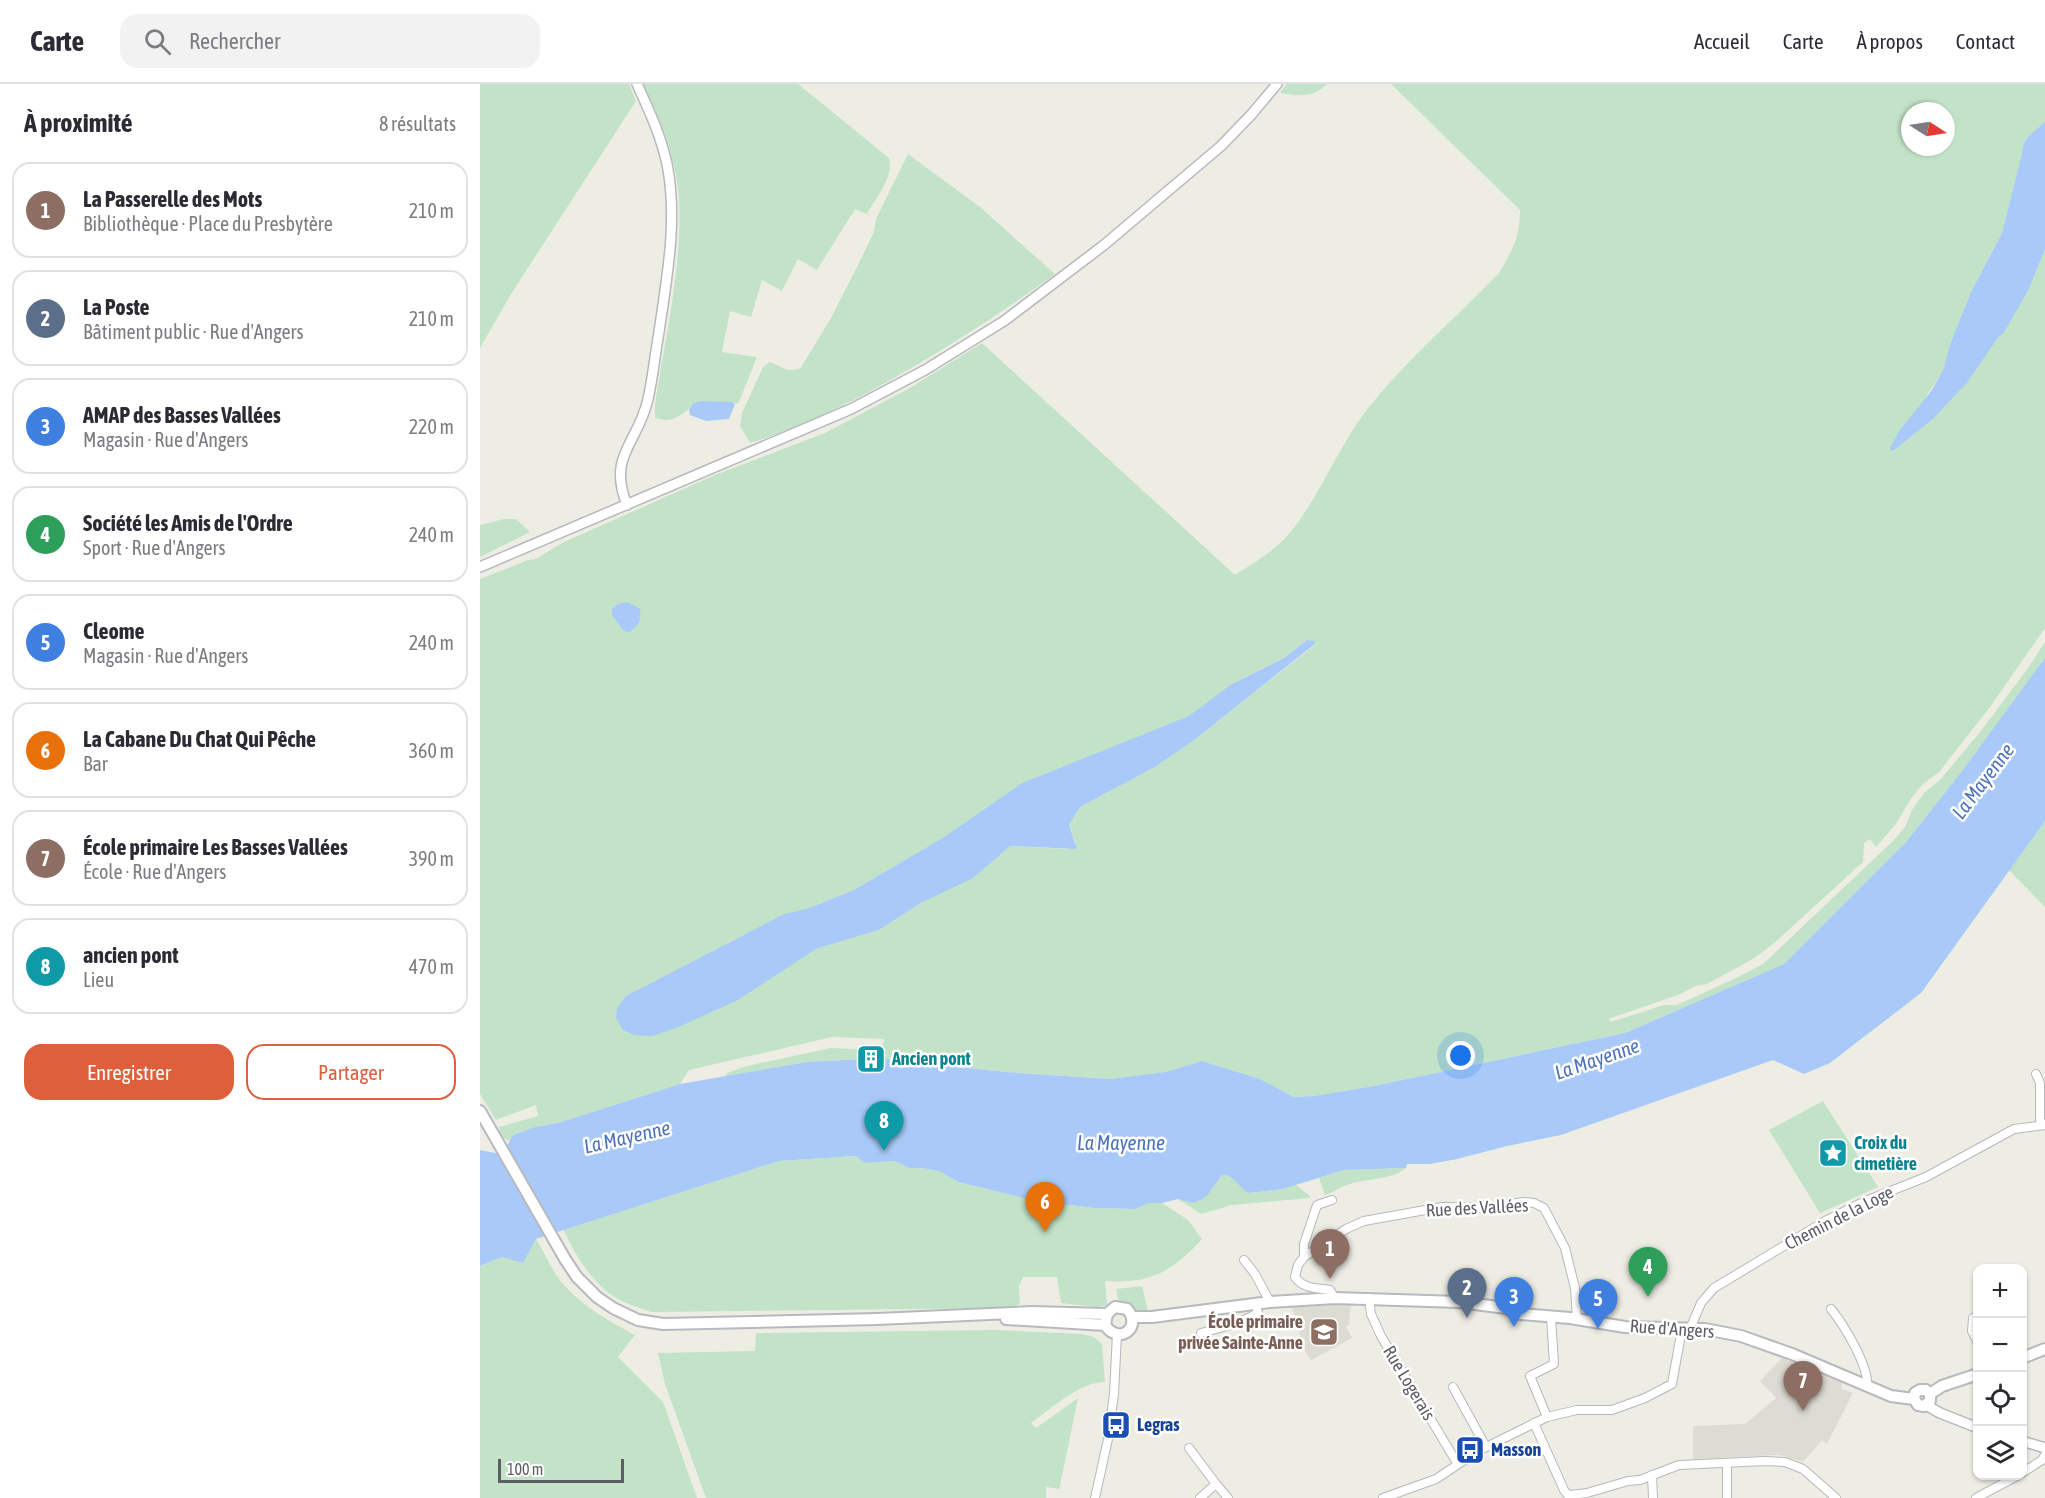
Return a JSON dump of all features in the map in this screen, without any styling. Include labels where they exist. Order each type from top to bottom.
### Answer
[{"type":"main road","points":[[480,1111],[577,1277],[597,1297],[638,1320],[663,1324],[741,1323],[952,1317],[1032,1312],[1106,1319]]},
{"type":"main road","name":"Rue d'Angers","points":[[1132,1317],[1152,1317],[1270,1302],[1335,1298],[1459,1302],[1506,1308],[1520,1314],[1577,1319],[1625,1327],[1714,1331],[1756,1341],[1891,1396],[1914,1399],[1915,1394],[1920,1390],[1926,1390],[1928,1400]]},
{"type":"main road","points":[[1119,1307],[1127,1309],[1132,1317],[1133,1322],[1126,1333],[1116,1334],[1109,1330],[1106,1319],[1110,1310],[1119,1307]]},
{"type":"main road","points":[[2027,1356],[2045,1349]]},
{"type":"main road","points":[[1928,1400],[1941,1386],[1973,1375]]},
{"type":"street","points":[[627,505],[620,481],[620,468],[623,455],[641,424],[648,399],[671,246],[672,199],[667,165],[656,125],[637,84]]},
{"type":"street","points":[[480,567],[851,409],[925,370],[1004,321],[1096,252],[1221,146],[1277,84]]},
{"type":"street","points":[[2036,1074],[2040,1083],[2040,1120],[2044,1125]]},
{"type":"street","name":"Chemin de la Loge","points":[[1547,1417],[1577,1410],[1612,1410],[1645,1398],[1672,1384],[1686,1329],[1701,1303],[1714,1288],[1788,1243],[1863,1202],[1926,1177],[2014,1129],[2044,1125]]},
{"type":"street","points":[[1332,1200],[1317,1205],[1304,1244],[1304,1257],[1298,1265],[1295,1277],[1299,1283],[1308,1287],[1330,1290],[1335,1298]]},
{"type":"street","name":"Rue des Vallées","points":[[1304,1257],[1346,1229],[1377,1217],[1442,1207],[1483,1208],[1524,1202],[1534,1203],[1544,1208],[1565,1248],[1575,1288],[1577,1319]]},
{"type":"street","points":[[1244,1260],[1270,1302]]},
{"type":"street","name":"Rue Logerais","points":[[1369,1298],[1371,1314],[1381,1336],[1457,1463]]},
{"type":"street","points":[[1201,1333],[1238,1323],[1258,1313],[1256,1304]]},
{"type":"street","points":[[1831,1309],[1840,1320],[1859,1357],[1868,1378],[1867,1386]]},
{"type":"street","points":[[1383,1498],[1400,1496],[1436,1479],[1457,1463],[1547,1417],[1530,1376],[1554,1364],[1551,1317]]},
{"type":"street","points":[[1973,1318],[1973,1333]]},
{"type":"street","points":[[1095,1498],[1108,1439],[1114,1394],[1116,1334]]},
{"type":"street","points":[[1453,1387],[1486,1447]]},
{"type":"street","points":[[1928,1400],[1940,1413],[1973,1426]]},
{"type":"street","points":[[1534,1423],[1564,1490],[1570,1497],[1628,1481],[1640,1480],[1679,1465],[1765,1461],[1785,1462],[1803,1469],[1836,1498]]},
{"type":"street","points":[[2027,1443],[2045,1448]]},
{"type":"street","points":[[1190,1448],[1228,1498]]},
{"type":"street","points":[[2027,1470],[2042,1460],[2045,1455]]},
{"type":"street","points":[[1727,1463],[1727,1498]]},
{"type":"street","points":[[1652,1474],[1653,1498]]},
{"type":"street","points":[[1976,1498],[2010,1480]]},
{"type":"street","points":[[1200,1498],[1216,1484]]},
{"type":"shaded area","name":"École primaire privée Sainte-Anne","points":[[1351,1304],[1349,1325],[1346,1326],[1352,1338],[1311,1360],[1305,1351],[1292,1307]]},
{"type":"shaded area","points":[[1782,1358],[1842,1383],[1841,1389],[1853,1393],[1827,1444],[1822,1440],[1803,1462],[1780,1455],[1693,1459],[1693,1426],[1745,1424],[1776,1398],[1760,1381]]},
{"type":"green space","points":[[480,84],[629,84],[636,101],[511,294],[480,348]]},
{"type":"green space","points":[[643,84],[798,84],[889,158],[890,165],[887,180],[867,214],[855,209],[817,270],[798,259],[782,291],[762,280],[751,317],[730,311],[722,352],[757,357],[738,404],[732,402],[692,404],[680,415],[670,420],[655,417],[655,404],[676,275],[680,223],[679,198],[675,168],[667,139]]},
{"type":"green space","points":[[1287,84],[1327,84],[1311,94],[1280,93]]},
{"type":"green space","points":[[1391,84],[2045,84],[2045,122],[2024,143],[2002,233],[1971,292],[1950,344],[1945,368],[1918,409],[1896,449],[1933,419],[1967,383],[2029,289],[2045,249],[2045,628],[1990,707],[1939,772],[1922,785],[1896,824],[1876,847],[1870,839],[1864,843],[1863,862],[1773,944],[1753,959],[1707,984],[1608,1019],[1611,1022],[1664,1005],[1677,1005],[1763,964],[1894,840],[1905,827],[1912,810],[1924,793],[1940,780],[1980,732],[2045,642],[2045,658],[2035,673],[1906,842],[1784,964],[1625,1033],[1374,1086],[1314,1096],[1294,1097],[1260,1079],[1202,1061],[1165,1072],[1110,1079],[1007,1072],[880,1058],[807,1062],[725,1077],[727,1073],[747,1066],[831,1048],[882,1050],[884,1039],[832,1037],[689,1070],[680,1084],[558,1123],[535,1127],[513,1135],[510,1141],[501,1137],[499,1127],[538,1116],[536,1105],[496,1120],[480,1094],[480,579],[536,559],[562,543],[715,475],[825,433],[910,388],[982,343],[1235,575],[1270,551],[1289,534],[1311,503],[1348,438],[1369,407],[1416,355],[1499,273],[1515,243],[1520,210]],"holes":[[[1307,640],[1315,645],[1193,741],[1155,767],[1080,807],[1069,825],[1076,845],[1064,849],[1010,846],[879,930],[816,949],[725,944],[784,914],[809,908],[854,890],[944,837],[1022,783],[1190,716],[1230,685],[1284,658]]]},
{"type":"green space","points":[[908,154],[980,207],[1055,274],[983,324],[889,381],[811,420],[750,443],[740,426],[742,413],[763,367],[770,362],[788,370],[800,369],[831,318],[860,261],[874,232],[876,219]]},
{"type":"green space","points":[[504,519],[516,519],[530,532],[480,557],[480,525]]},
{"type":"green space","points":[[2045,821],[2045,907],[2009,870]]},
{"type":"green space","points":[[1823,1101],[1878,1187],[1820,1213],[1769,1130]]},
{"type":"green space","points":[[856,1156],[864,1163],[895,1161],[909,1168],[939,1171],[958,1182],[1036,1201],[1095,1208],[1135,1209],[1149,1203],[1162,1203],[1188,1220],[1202,1239],[1181,1260],[1159,1274],[1135,1280],[1105,1281],[1107,1305],[1096,1307],[1061,1303],[1057,1277],[1023,1277],[1019,1286],[1020,1304],[1009,1308],[651,1312],[619,1300],[604,1289],[581,1262],[564,1230],[779,1161]]},
{"type":"green space","points":[[1406,1168],[1392,1175],[1350,1184],[1325,1195],[1319,1178],[1344,1170]]},
{"type":"green space","points":[[1222,1175],[1233,1178],[1248,1193],[1283,1189],[1296,1185],[1310,1198],[1232,1205],[1201,1214],[1178,1199],[1207,1196]]},
{"type":"green space","points":[[536,1239],[554,1272],[573,1294],[603,1317],[635,1335],[618,1357],[663,1402],[697,1498],[480,1498],[480,1266],[502,1257],[523,1263]]},
{"type":"green space","points":[[1142,1286],[1148,1311],[1140,1311],[1119,1303],[1116,1289]]},
{"type":"green space","points":[[994,1330],[1082,1334],[1094,1337],[1102,1344],[1105,1382],[1086,1386],[1076,1391],[1031,1423],[1036,1428],[1078,1398],[1060,1486],[1059,1489],[1046,1487],[1046,1498],[706,1498],[665,1384],[658,1353],[755,1351],[756,1333]]},
{"type":"water","points":[[2045,122],[2045,249],[2029,289],[2003,334],[1999,336],[1967,383],[1933,419],[1891,451],[1890,448],[1899,431],[1932,390],[1944,368],[1950,344],[1971,292],[2002,233],[2024,143]]},
{"type":"water","points":[[701,401],[735,404],[729,419],[706,421],[690,415],[689,410],[692,404]]},
{"type":"water","points":[[628,602],[640,609],[639,623],[629,632],[624,631],[612,615],[612,609],[618,604]]},
{"type":"water","points":[[1307,640],[1314,641],[1315,644],[1193,741],[1155,767],[1080,807],[1069,825],[1077,849],[1010,846],[973,878],[921,903],[879,930],[816,949],[738,1000],[674,1029],[652,1036],[634,1035],[623,1030],[616,1018],[617,1008],[626,996],[784,914],[809,908],[854,890],[944,837],[1022,783],[1189,716],[1230,685],[1284,658]]},
{"type":"water","name":"La Mayenne","points":[[2045,658],[2045,821],[1921,993],[1830,1063],[1804,1074],[1773,1060],[1561,1135],[1457,1159],[1430,1164],[1407,1164],[1406,1168],[1344,1170],[1283,1189],[1248,1193],[1233,1179],[1222,1175],[1207,1196],[1194,1203],[1178,1199],[1149,1203],[1135,1209],[1095,1208],[1036,1201],[958,1182],[939,1171],[909,1168],[895,1161],[864,1163],[856,1156],[779,1161],[536,1239],[523,1263],[502,1257],[480,1266],[480,1150],[495,1153],[508,1144],[513,1135],[680,1084],[807,1062],[880,1058],[1006,1072],[1110,1079],[1165,1072],[1202,1061],[1260,1079],[1294,1097],[1314,1096],[1374,1086],[1625,1033],[1784,964],[1906,842],[1962,771]]},
{"type":"place","name":"Ancien pont","points":[[871,1059]]},
{"type":"place","name":"ancien pont","points":[[884,1151]]},
{"type":"place","name":"Croix du cimetière","points":[[1833,1153]]},
{"type":"place","name":"La Cabane Du Chat Qui Pêche","points":[[1045,1232]]},
{"type":"place","name":"La Passerelle des Mots","points":[[1330,1279]]},
{"type":"place","name":"Société les Amis de l'Ordre","points":[[1648,1297]]},
{"type":"place","name":"La Poste","points":[[1467,1318]]},
{"type":"place","name":"AMAP des Basses Vallées","points":[[1514,1327]]},
{"type":"place","name":"Cleome","points":[[1598,1329]]},
{"type":"place","name":"École primaire privée Sainte-Anne","points":[[1324,1332]]},
{"type":"place","name":"École primaire Les Basses Vallées","points":[[1803,1411]]},
{"type":"place","name":"Legras","points":[[1116,1425]]},
{"type":"place","name":"Masson","points":[[1470,1450]]}]
